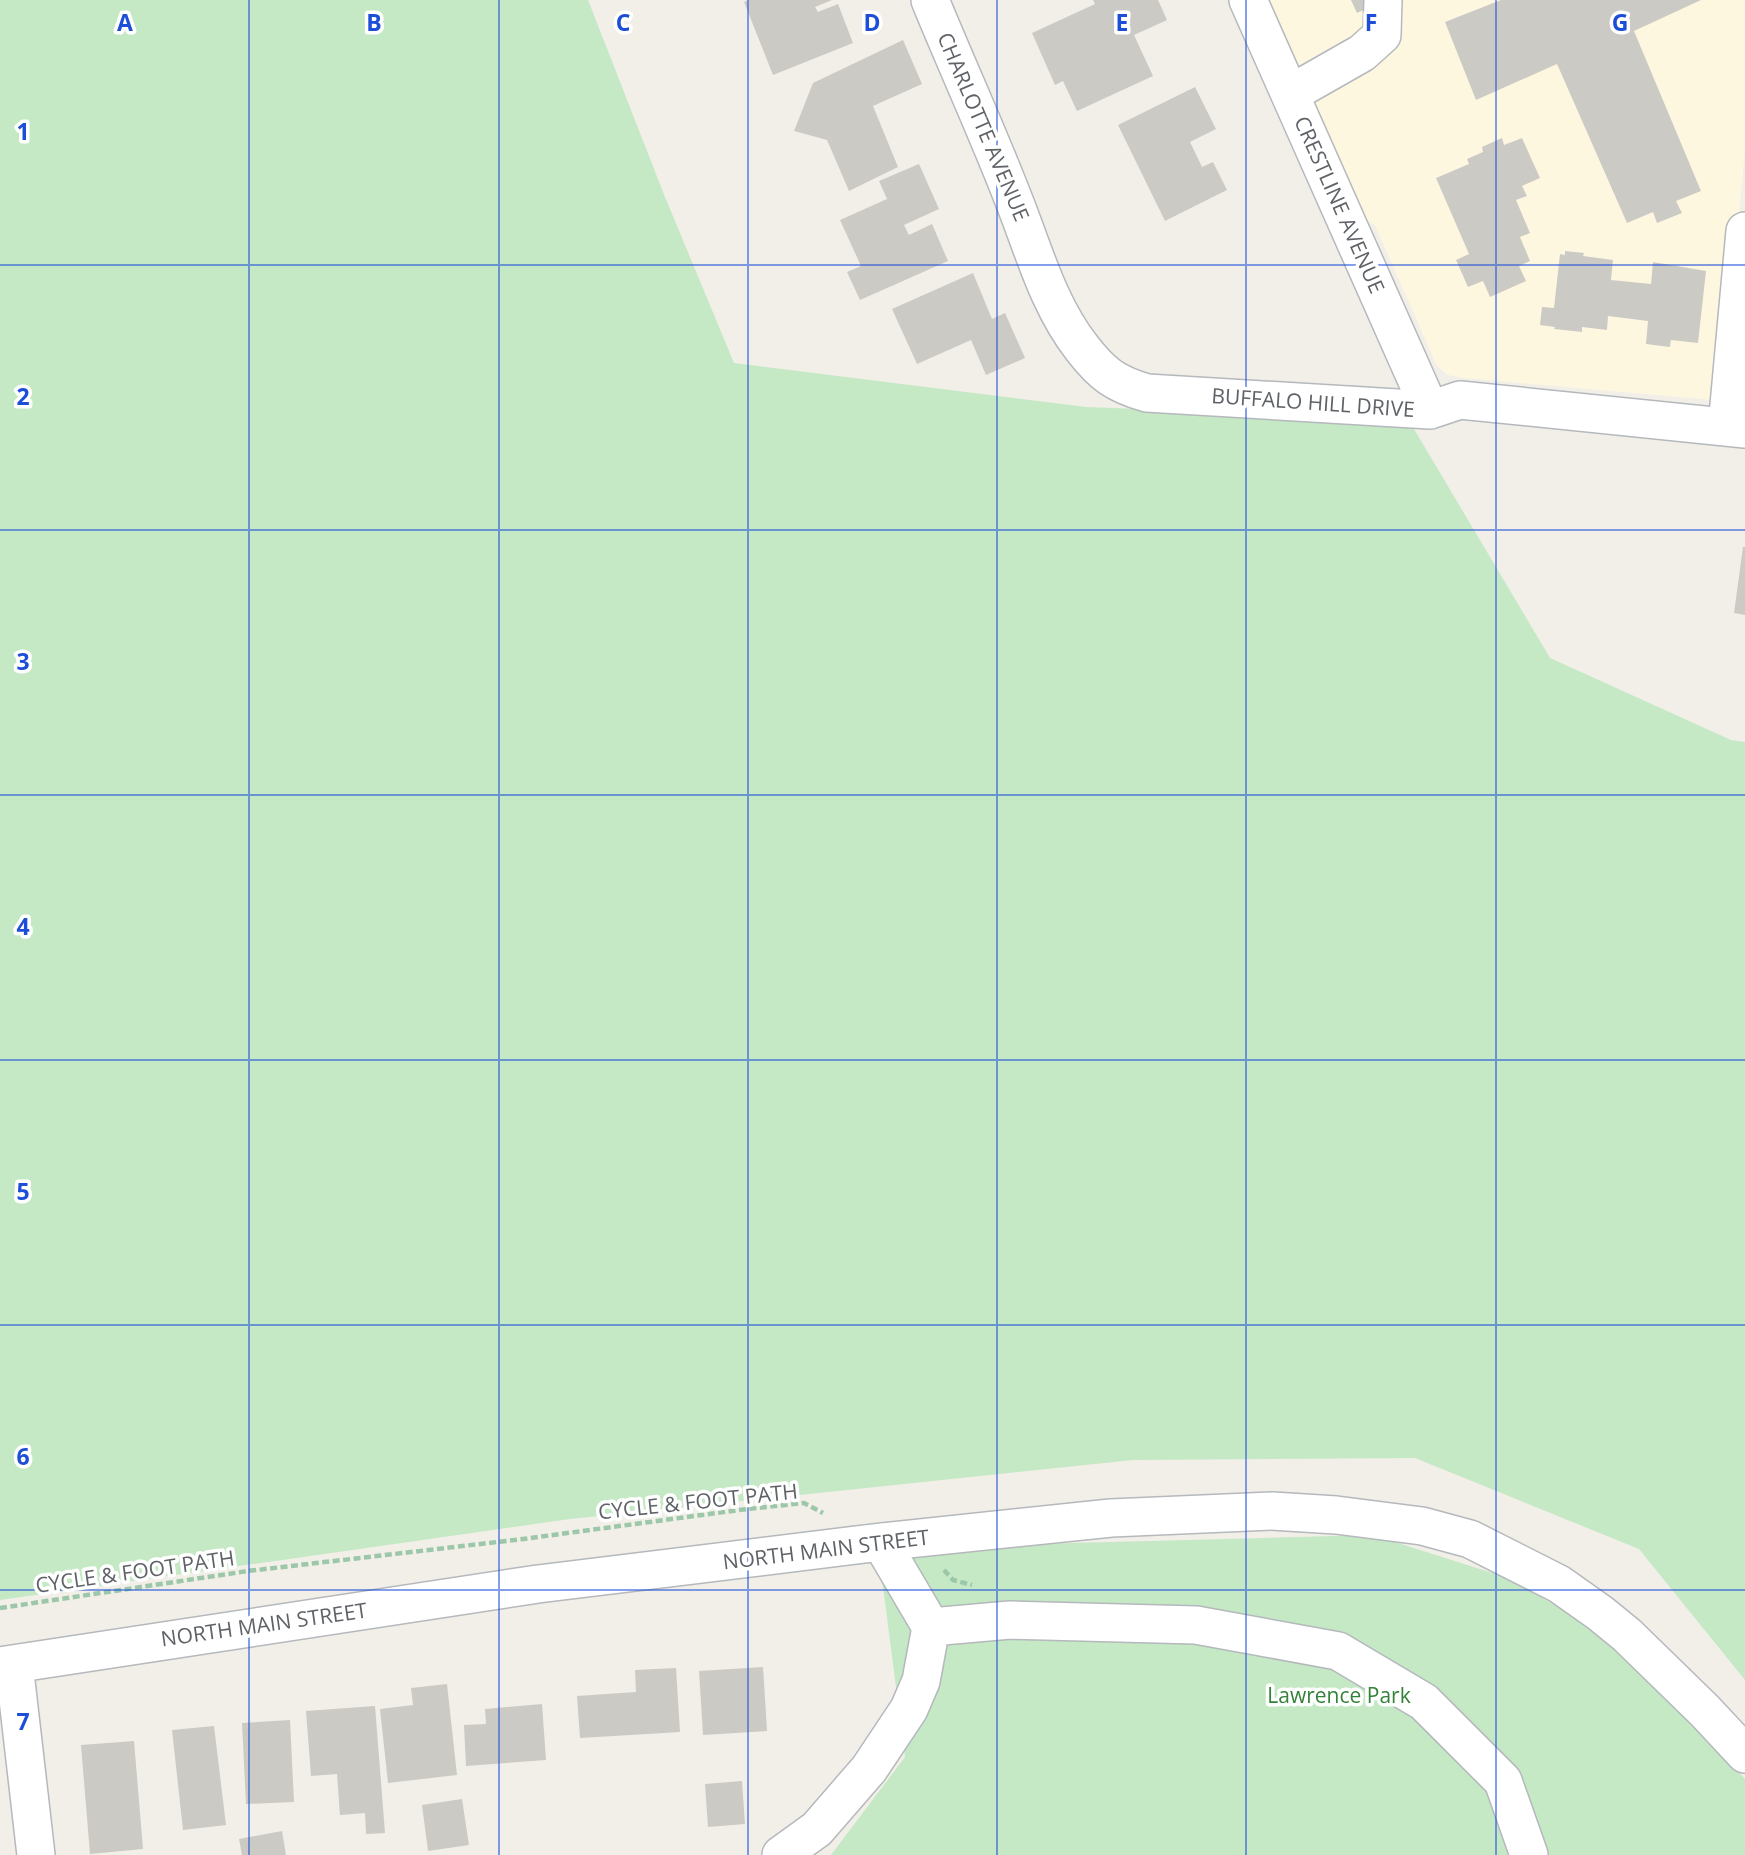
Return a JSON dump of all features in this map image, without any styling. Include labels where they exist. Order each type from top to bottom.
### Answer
[{"type":"street","name":"CHARLOTTE AVENUE","points":[[930,0],[1036,255]]},
{"type":"street","name":"CRESTLINE AVENUE","points":[[1248,0],[1430,410]]},
{"type":"street","points":[[1290,94],[1363,53],[1382,35],[1383,0]]},
{"type":"street","points":[[1736,428],[1745,232]]},
{"type":"street","name":"BUFFALO HILL DRIVE","points":[[1036,255],[1049,291],[1076,339],[1102,370],[1121,385],[1147,393],[1430,410],[1460,400],[1736,428]]},
{"type":"street","name":"NORTH MAIN STREET","points":[[7,1665],[538,1584],[887,1541],[1111,1518],[1272,1511],[1336,1515],[1422,1526],[1470,1539],[1559,1584],[1627,1635],[1745,1754]]},
{"type":"street","points":[[781,1855],[817,1829],[869,1769],[909,1709],[921,1681],[931,1627],[887,1541]]},
{"type":"street","points":[[931,1627],[1010,1620],[1196,1625],[1338,1651],[1424,1702],[1503,1782],[1529,1855]]},
{"type":"street","points":[[7,1665],[36,1855]]},
{"type":"path","name":"CYCLE & FOOT PATH","points":[[0,1608],[248,1572],[739,1510],[804,1503],[831,1517]]},
{"type":"path","points":[[887,1541],[937,1564],[953,1580],[979,1587]]},
{"type":"shaded area","points":[[1268,0],[1745,0],[1745,148],[1724,385],[1712,400],[1464,378],[1448,375],[1437,366],[1375,225],[1366,220]]},
{"type":"green space","points":[[0,0],[588,0],[734,363],[1086,407],[1408,419],[1550,658],[1731,740],[1745,742],[1745,1680],[1639,1549],[1415,1458],[1133,1460],[570,1519],[0,1600]]},
{"type":"green space","name":"Lawrence Park","points":[[1373,1535],[1508,1578],[1620,1643],[1745,1779],[1745,1855],[831,1855],[905,1757],[879,1555],[962,1546]]},
{"type":"building","points":[[832,0],[815,7],[818,12],[838,4],[853,43],[773,75],[744,2]]},
{"type":"building","points":[[1093,0],[1158,0],[1167,20],[1134,35],[1153,76],[1077,111],[1063,81],[1055,85],[1032,33],[1095,4]]},
{"type":"building","points":[[1351,0],[1384,0],[1357,13]]},
{"type":"building","points":[[1501,0],[1701,0],[1634,31],[1701,191],[1676,201],[1682,213],[1657,223],[1653,212],[1627,223],[1557,64],[1476,100],[1445,22]]},
{"type":"building","points":[[903,40],[922,84],[873,106],[898,167],[849,191],[827,140],[794,131],[813,83]]},
{"type":"building","points":[[1195,87],[1216,129],[1190,142],[1202,167],[1213,162],[1227,190],[1165,221],[1118,125]]},
{"type":"building","points":[[1502,138],[1504,145],[1522,138],[1540,178],[1522,186],[1527,196],[1516,200],[1530,233],[1520,237],[1530,261],[1519,266],[1526,281],[1490,297],[1483,281],[1468,287],[1456,260],[1469,254],[1436,178],[1469,164],[1467,159],[1483,152],[1482,147]]},
{"type":"building","points":[[919,164],[939,209],[904,225],[909,235],[932,224],[948,261],[860,300],[847,272],[861,266],[840,220],[887,199],[879,181]]},
{"type":"building","points":[[1565,251],[1613,260],[1611,280],[1651,284],[1653,262],[1706,271],[1698,343],[1671,340],[1670,347],[1646,344],[1648,321],[1608,316],[1607,330],[1582,327],[1582,332],[1540,325],[1542,307],[1554,308],[1560,254],[1565,255]]},
{"type":"building","points":[[973,273],[992,319],[1005,313],[1025,358],[986,375],[971,340],[917,364],[892,309]]},
{"type":"building","points":[[1745,547],[1745,615],[1734,613]]},
{"type":"building","points":[[763,1667],[767,1731],[703,1735],[699,1671]]},
{"type":"building","points":[[676,1668],[680,1732],[580,1738],[577,1696],[636,1692],[635,1670]]},
{"type":"building","points":[[447,1684],[457,1775],[388,1783],[380,1709],[413,1705],[411,1688]]},
{"type":"building","points":[[542,1704],[546,1760],[466,1766],[464,1725],[486,1724],[485,1709]]},
{"type":"building","points":[[375,1706],[385,1833],[366,1834],[365,1813],[340,1815],[337,1774],[311,1776],[306,1711]]},
{"type":"building","points":[[290,1720],[294,1802],[246,1804],[242,1723]]},
{"type":"building","points":[[214,1726],[226,1825],[183,1830],[172,1730]]},
{"type":"building","points":[[134,1741],[143,1849],[90,1854],[81,1745]]},
{"type":"building","points":[[742,1781],[745,1824],[708,1827],[705,1784]]},
{"type":"building","points":[[462,1799],[469,1845],[428,1851],[422,1805]]},
{"type":"building","points":[[282,1831],[286,1855],[242,1855],[239,1839]]}]
